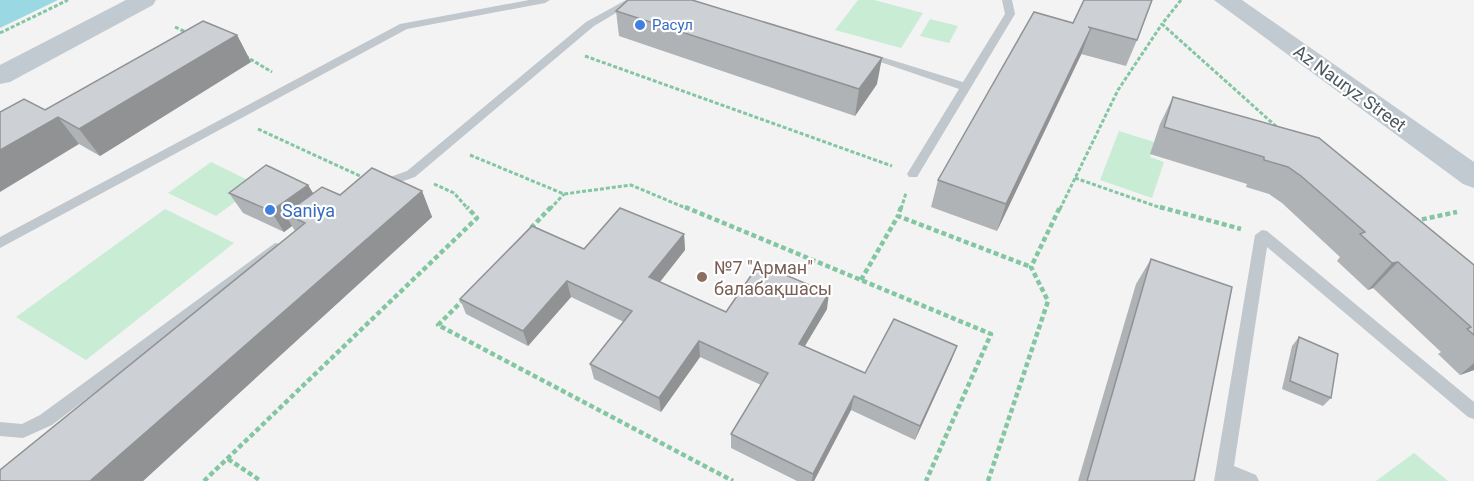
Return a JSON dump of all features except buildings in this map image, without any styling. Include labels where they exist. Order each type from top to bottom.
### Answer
[{"type":"street","points":[[0,76],[144,0]]},
{"type":"street","name":"Az Nauryz Street","points":[[1226,0],[1474,177]]},
{"type":"lane","points":[[0,243],[404,26],[544,0]]},
{"type":"lane","points":[[362,190],[411,174],[590,24],[633,0]]},
{"type":"lane","points":[[913,174],[1010,14],[1007,0]]},
{"type":"lane","points":[[854,52],[966,87]]},
{"type":"lane","points":[[1262,235],[1474,412]]},
{"type":"lane","points":[[1250,481],[1224,476],[1262,235]]},
{"type":"lane","points":[[0,429],[23,431],[46,420],[286,240]]},
{"type":"path","points":[[0,33],[68,0]]},
{"type":"path","points":[[1031,267],[1118,90],[1162,24],[1181,0]]},
{"type":"path","points":[[1162,24],[1283,133]]},
{"type":"path","points":[[175,27],[195,35]]},
{"type":"path","points":[[562,47],[913,174],[898,216],[861,280]]},
{"type":"path","points":[[242,55],[293,86]]},
{"type":"path","points":[[233,118],[380,185]]},
{"type":"path","points":[[447,145],[564,194],[632,185],[991,334],[926,481]]},
{"type":"path","points":[[204,481],[477,218],[454,193],[411,174]]},
{"type":"path","points":[[1075,178],[1171,211],[1262,235]]},
{"type":"path","points":[[524,235],[564,194]]},
{"type":"path","points":[[1411,222],[1457,212]]},
{"type":"path","points":[[898,216],[1031,267],[1048,301],[988,481]]},
{"type":"path","points":[[469,293],[438,326],[733,481]]},
{"type":"path","points":[[228,459],[261,481]]},
{"type":"green space","points":[[858,0],[874,0],[923,13],[901,48],[835,30]]},
{"type":"green space","points":[[930,19],[958,26],[949,43],[920,36]]},
{"type":"green space","points":[[1119,131],[1154,142],[1150,157],[1164,162],[1152,198],[1100,180]]},
{"type":"green space","points":[[211,162],[258,185],[216,216],[168,193]]},
{"type":"green space","points":[[165,209],[234,243],[86,360],[16,317]]},
{"type":"green space","points":[[1414,453],[1448,481],[1376,481]]},
{"type":"water","points":[[0,0],[58,0],[0,28]]},
{"type":"place","name":"Расул","points":[[640,25]]},
{"type":"place","name":"Saniya","points":[[270,210]]},
{"type":"place","name":"№7 \"Арман\" балабақшасы","points":[[702,277]]}]
